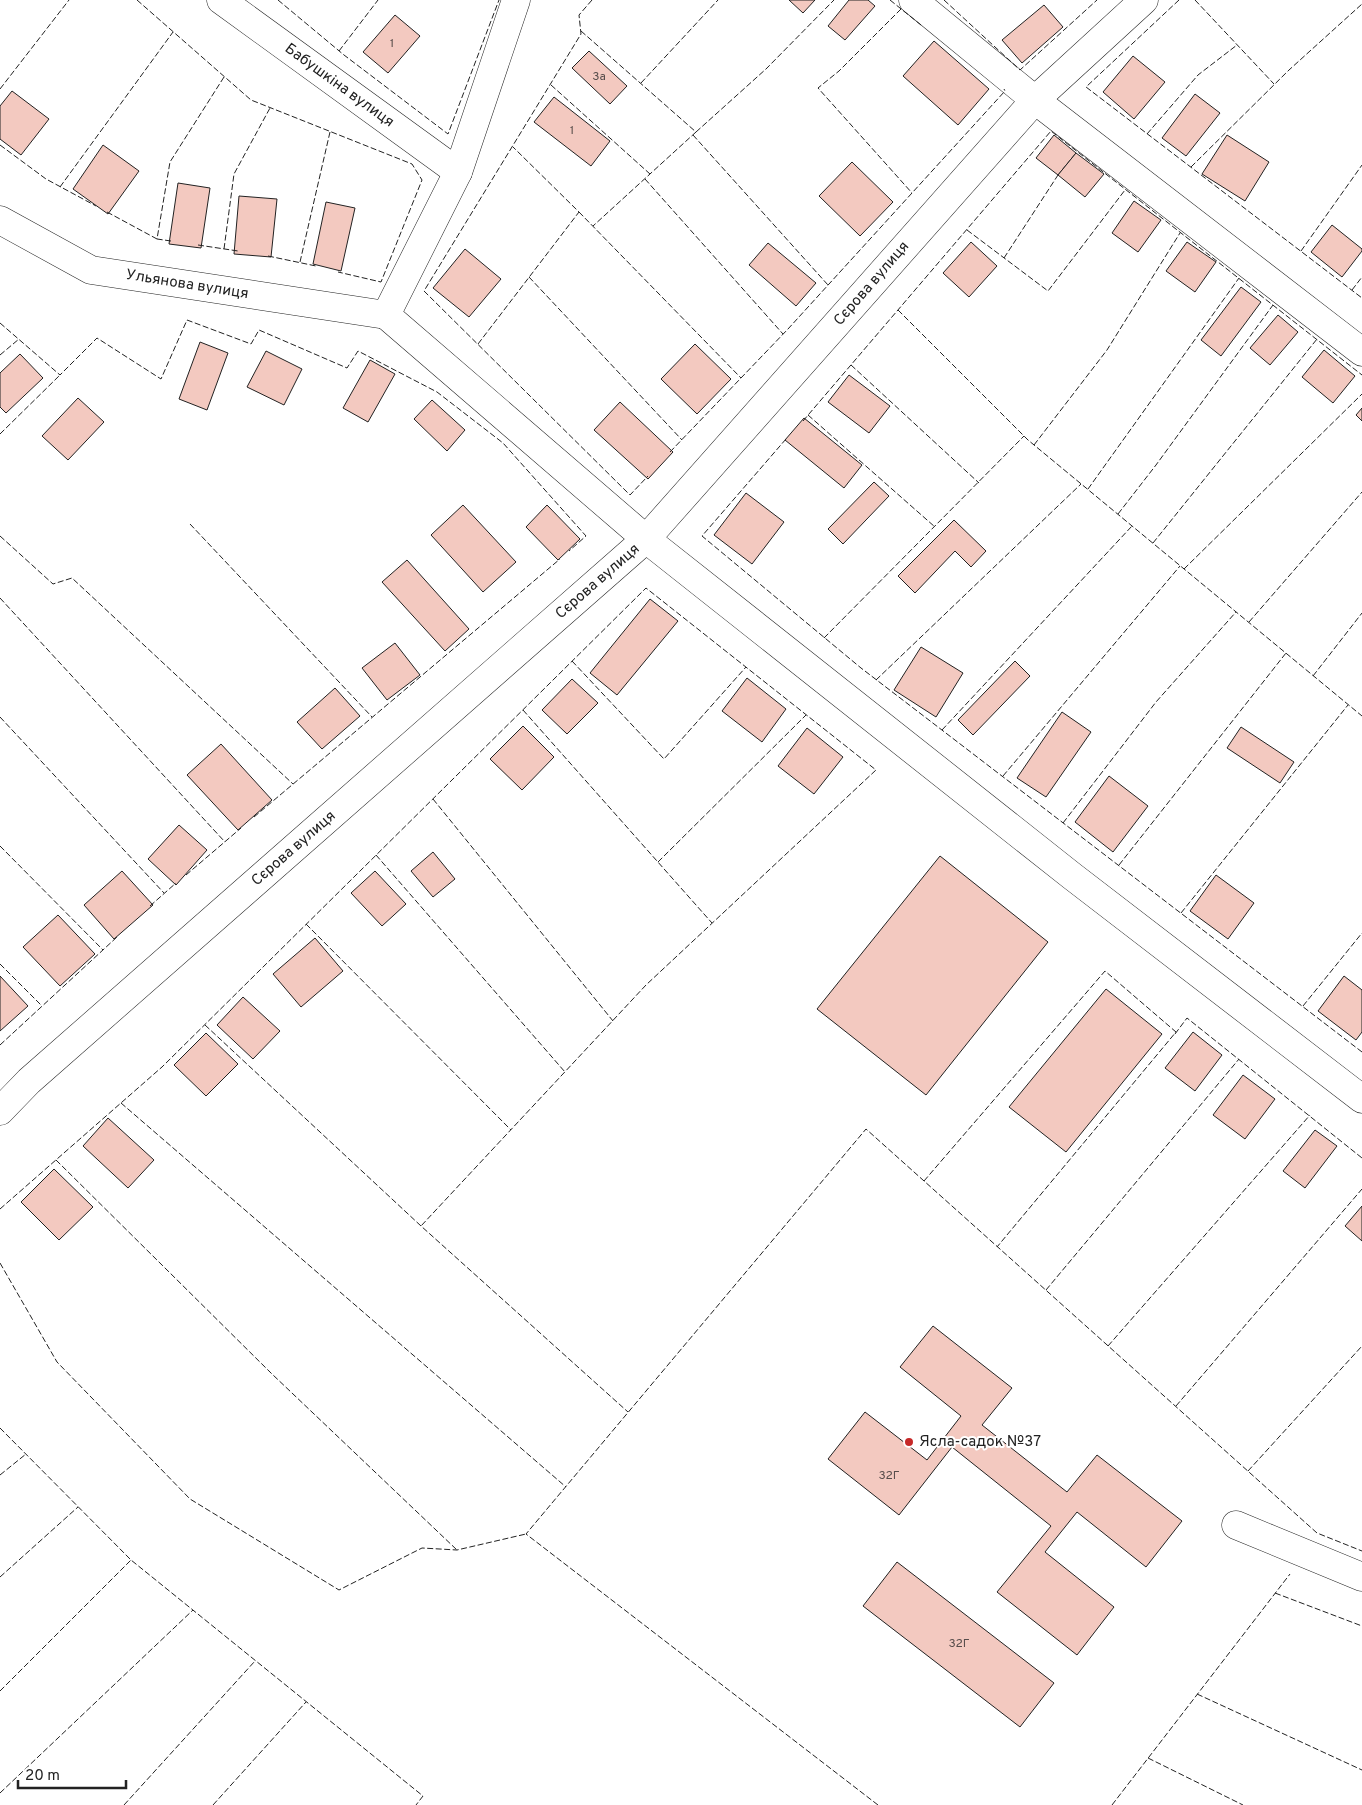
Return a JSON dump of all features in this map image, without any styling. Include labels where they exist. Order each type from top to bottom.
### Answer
[{"type":"street","name":"Бабушкіна вулиця","points":[[221,0],[458,172]]},
{"type":"street","points":[[516,0],[458,172],[386,315],[646,540],[1072,876],[1362,1099]]},
{"type":"street","points":[[913,0],[1035,100],[1362,352]]},
{"type":"street","name":"Сєрова вулиця","points":[[0,1111],[29,1081],[646,540],[1035,100],[1144,0]]},
{"type":"street","name":"Ульянова вулиця","points":[[0,220],[91,270],[386,315]]},
{"type":"street","points":[[1236,1525],[1362,1577]]},
{"type":"building","points":[[789,0],[815,0],[803,13]]},
{"type":"building","points":[[849,0],[868,0],[875,6],[845,40],[828,26]]},
{"type":"building","points":[[1044,5],[1063,27],[1022,63],[1002,40]]},
{"type":"building","points":[[395,15],[420,36],[388,73],[363,52]]},
{"type":"building","points":[[934,41],[989,89],[958,125],[903,76]]},
{"type":"building","points":[[589,51],[627,86],[610,104],[572,68]]},
{"type":"building","points":[[1133,56],[1165,82],[1134,119],[1103,92]]},
{"type":"building","points":[[12,91],[49,119],[21,155],[0,139],[0,106]]},
{"type":"building","points":[[1195,94],[1220,113],[1186,156],[1162,138]]},
{"type":"building","points":[[554,97],[610,141],[591,166],[534,122]]},
{"type":"building","points":[[1054,135],[1076,153],[1058,175],[1036,158]]},
{"type":"building","points":[[1227,135],[1269,162],[1245,201],[1202,174]]},
{"type":"building","points":[[103,145],[139,171],[108,214],[73,189]]},
{"type":"building","points":[[1076,153],[1104,174],[1085,197],[1058,175]]},
{"type":"building","points":[[852,162],[893,202],[860,236],[819,196]]},
{"type":"building","points":[[178,183],[210,188],[201,248],[169,244]]},
{"type":"building","points":[[239,196],[277,199],[271,257],[234,254]]},
{"type":"building","points":[[1134,201],[1161,220],[1138,252],[1112,233]]},
{"type":"building","points":[[326,202],[355,208],[341,271],[313,264]]},
{"type":"building","points":[[1332,225],[1362,249],[1342,277],[1311,252]]},
{"type":"building","points":[[971,242],[997,266],[969,297],[943,273]]},
{"type":"building","points":[[1187,242],[1216,262],[1195,292],[1166,271]]},
{"type":"building","points":[[768,243],[816,283],[796,306],[749,265]]},
{"type":"building","points":[[465,249],[501,279],[469,317],[433,288]]},
{"type":"building","points":[[1241,287],[1261,302],[1221,356],[1201,340]]},
{"type":"building","points":[[1278,315],[1298,332],[1270,365],[1250,348]]},
{"type":"building","points":[[200,342],[228,353],[207,410],[179,399]]},
{"type":"building","points":[[695,344],[731,379],[697,414],[661,379]]},
{"type":"building","points":[[1324,350],[1355,376],[1333,403],[1302,377]]},
{"type":"building","points":[[266,351],[302,369],[284,405],[247,387]]},
{"type":"building","points":[[20,354],[43,378],[6,413],[0,407],[0,373]]},
{"type":"building","points":[[370,360],[395,374],[368,422],[343,408]]},
{"type":"building","points":[[849,375],[890,406],[869,433],[828,402]]},
{"type":"building","points":[[78,398],[104,422],[68,460],[42,436]]},
{"type":"building","points":[[432,400],[465,430],[447,451],[414,419]]},
{"type":"building","points":[[620,402],[673,452],[648,479],[594,430]]},
{"type":"building","points":[[1362,408],[1362,421],[1356,415]]},
{"type":"building","points":[[804,418],[862,465],[844,488],[785,440]]},
{"type":"building","points":[[874,482],[889,496],[843,544],[828,529]]},
{"type":"building","points":[[746,493],[784,522],[752,564],[714,535]]},
{"type":"building","points":[[463,505],[516,562],[483,592],[431,535]]},
{"type":"building","points":[[547,505],[580,539],[558,560],[526,527]]},
{"type":"building","points":[[954,520],[986,551],[971,567],[955,551],[915,593],[898,576]]},
{"type":"building","points":[[407,560],[469,629],[445,651],[382,582]]},
{"type":"building","points":[[650,599],[678,621],[617,695],[590,673]]},
{"type":"building","points":[[395,643],[420,675],[387,700],[362,668]]},
{"type":"building","points":[[921,647],[963,673],[936,717],[894,690]]},
{"type":"building","points":[[1015,661],[1030,676],[973,735],[958,720]]},
{"type":"building","points":[[747,678],[786,709],[762,742],[722,711]]},
{"type":"building","points":[[572,679],[598,703],[567,734],[542,710]]},
{"type":"building","points":[[335,688],[360,716],[322,749],[297,722]]},
{"type":"building","points":[[1062,712],[1091,732],[1046,797],[1017,778]]},
{"type":"building","points":[[523,726],[554,757],[522,790],[490,759]]},
{"type":"building","points":[[1241,727],[1294,762],[1280,783],[1227,748]]},
{"type":"building","points":[[807,728],[843,757],[814,794],[778,766]]},
{"type":"building","points":[[221,744],[272,800],[238,830],[187,775]]},
{"type":"building","points":[[1109,776],[1148,806],[1113,852],[1075,822]]},
{"type":"building","points":[[179,825],[207,850],[176,885],[148,859]]},
{"type":"building","points":[[433,852],[455,879],[433,897],[411,871]]},
{"type":"building","points":[[940,856],[1048,942],[926,1095],[817,1009]]},
{"type":"building","points":[[122,871],[153,905],[114,939],[84,905]]},
{"type":"building","points":[[375,871],[406,904],[382,926],[351,893]]},
{"type":"building","points":[[1216,875],[1254,903],[1228,939],[1190,911]]},
{"type":"building","points":[[58,915],[95,954],[60,986],[23,947]]},
{"type":"building","points":[[315,938],[343,971],[301,1007],[273,974]]},
{"type":"building","points":[[0,976],[28,1006],[0,1031]]},
{"type":"building","points":[[1344,976],[1362,990],[1362,1032],[1356,1040],[1318,1011]]},
{"type":"building","points":[[1106,989],[1162,1034],[1066,1152],[1009,1107]]},
{"type":"building","points":[[243,997],[280,1031],[253,1059],[217,1025]]},
{"type":"building","points":[[1193,1032],[1222,1055],[1195,1091],[1165,1068]]},
{"type":"building","points":[[206,1033],[238,1064],[206,1096],[174,1065]]},
{"type":"building","points":[[1243,1075],[1275,1099],[1245,1139],[1213,1115]]},
{"type":"building","points":[[108,1118],[154,1160],[128,1188],[83,1146]]},
{"type":"building","points":[[1315,1130],[1337,1146],[1305,1188],[1283,1171]]},
{"type":"building","points":[[54,1169],[93,1207],[59,1240],[21,1202]]},
{"type":"building","points":[[1362,1206],[1362,1241],[1345,1226]]},
{"type":"building","points":[[933,1326],[1012,1388],[982,1425],[1067,1492],[1097,1455],[1182,1521],[1146,1567],[1077,1512],[1045,1552],[1114,1607],[1077,1655],[997,1592],[1051,1526],[952,1447],[899,1515],[828,1459],[865,1412],[927,1460],[961,1416],[900,1367]]},
{"type":"building","points":[[897,1562],[1054,1683],[1020,1727],[863,1606]]},
{"type":"fence","points":[[0,89],[69,0]]},
{"type":"fence","points":[[137,0],[251,100],[412,164],[422,180],[381,282],[338,272]]},
{"type":"fence","points":[[278,0],[344,55],[448,134],[499,0]]},
{"type":"fence","points":[[339,51],[378,0]]},
{"type":"fence","points":[[592,0],[579,15],[581,34],[424,291],[630,495],[648,476]]},
{"type":"fence","points":[[641,83],[718,0]]},
{"type":"fence","points":[[696,132],[766,69],[834,0]]},
{"type":"fence","points":[[890,0],[921,25]]},
{"type":"fence","points":[[944,0],[1020,70],[1097,0]]},
{"type":"fence","points":[[1179,0],[1086,87],[1362,298]]},
{"type":"fence","points":[[1195,0],[1274,84]]},
{"type":"fence","points":[[1191,167],[1289,70],[1362,4]]},
{"type":"fence","points":[[901,9],[839,71],[818,88],[912,193]]},
{"type":"fence","points":[[581,31],[696,132],[593,226]]},
{"type":"fence","points":[[60,187],[173,32]]},
{"type":"fence","points":[[1147,134],[1198,75],[1237,45]]},
{"type":"fence","points":[[171,241],[157,239],[170,162],[224,77]]},
{"type":"fence","points":[[551,85],[650,174]]},
{"type":"fence","points":[[670,452],[788,329],[1005,91],[1004,89]]},
{"type":"fence","points":[[224,249],[234,174],[270,108]]},
{"type":"fence","points":[[803,421],[1051,131],[1362,375]]},
{"type":"fence","points":[[300,262],[330,132]]},
{"type":"fence","points":[[693,135],[828,285]]},
{"type":"fence","points":[[0,145],[46,179],[96,206]]},
{"type":"fence","points":[[478,344],[579,212],[513,147]]},
{"type":"fence","points":[[1301,251],[1362,165]]},
{"type":"fence","points":[[1004,258],[1058,175]]},
{"type":"fence","points":[[645,179],[783,334]]},
{"type":"fence","points":[[967,230],[1048,291],[1125,190]]},
{"type":"fence","points":[[107,212],[157,239]]},
{"type":"fence","points":[[579,212],[741,378]]},
{"type":"fence","points":[[1034,445],[1107,350],[1180,233]]},
{"type":"fence","points":[[198,245],[238,251]]},
{"type":"fence","points":[[268,256],[316,266]]},
{"type":"fence","points":[[529,277],[682,440]]},
{"type":"fence","points":[[1352,290],[1362,277]]},
{"type":"fence","points":[[1088,489],[1239,278]]},
{"type":"fence","points":[[1118,514],[1273,305]]},
{"type":"fence","points":[[898,310],[1028,440],[1362,716]]},
{"type":"fence","points":[[0,323],[60,375],[97,338],[161,379],[187,320],[251,344],[259,330],[347,368],[358,351],[437,392],[503,443],[586,536],[569,551]]},
{"type":"fence","points":[[0,355],[19,339]]},
{"type":"fence","points":[[1153,543],[1317,339]]},
{"type":"fence","points":[[851,365],[979,483]]},
{"type":"fence","points":[[0,434],[60,375]]},
{"type":"fence","points":[[1184,569],[1362,394]]},
{"type":"fence","points":[[808,415],[935,527]]},
{"type":"fence","points":[[824,638],[1024,436]]},
{"type":"fence","points":[[786,439],[702,536],[861,668],[1362,1052]]},
{"type":"fence","points":[[876,680],[1081,484]]},
{"type":"fence","points":[[1249,622],[1362,492]]},
{"type":"fence","points":[[190,524],[372,717]]},
{"type":"fence","points":[[942,730],[1132,526]]},
{"type":"fence","points":[[0,536],[53,584],[72,578],[293,784]]},
{"type":"fence","points":[[254,817],[560,559]]},
{"type":"fence","points":[[1003,776],[1180,566]]},
{"type":"fence","points":[[0,1209],[162,1067],[646,588],[876,770],[646,985],[421,1226]]},
{"type":"fence","points":[[0,598],[225,842]]},
{"type":"fence","points":[[1063,823],[1156,702],[1236,612]]},
{"type":"fence","points":[[1313,676],[1362,613]]},
{"type":"fence","points":[[1119,865],[1286,653]]},
{"type":"fence","points":[[572,661],[664,759],[746,667]]},
{"type":"fence","points":[[1181,913],[1348,705]]},
{"type":"fence","points":[[523,710],[712,923]]},
{"type":"fence","points":[[658,862],[806,715]]},
{"type":"fence","points":[[0,717],[164,893]]},
{"type":"fence","points":[[433,799],[613,1021]]},
{"type":"fence","points":[[186,875],[241,828]]},
{"type":"fence","points":[[0,846],[103,950]]},
{"type":"fence","points":[[376,855],[565,1072]]},
{"type":"fence","points":[[150,906],[176,883]]},
{"type":"fence","points":[[306,924],[511,1130]]},
{"type":"fence","points":[[1303,1006],[1362,933]]},
{"type":"fence","points":[[0,1045],[117,937]]},
{"type":"fence","points":[[0,964],[42,1006]]},
{"type":"fence","points":[[924,1181],[1105,971],[1176,1032],[997,1247]]},
{"type":"fence","points":[[1175,1034],[1187,1018],[1362,1158]]},
{"type":"fence","points":[[205,1025],[421,1226],[628,1412]]},
{"type":"fence","points":[[1046,1290],[1239,1059]]},
{"type":"fence","points":[[121,1103],[566,1487]]},
{"type":"fence","points":[[1108,1346],[1310,1115]]},
{"type":"fence","points":[[878,1805],[526,1534],[866,1129],[1317,1533],[1362,1551]]},
{"type":"fence","points":[[56,1160],[272,1374],[457,1550]]},
{"type":"fence","points":[[1176,1406],[1362,1189]]},
{"type":"fence","points":[[0,1263],[57,1362],[190,1499],[339,1590],[422,1548],[457,1550],[526,1534]]},
{"type":"fence","points":[[1248,1471],[1362,1346]]},
{"type":"fence","points":[[0,1428],[131,1560],[423,1796],[416,1805]]},
{"type":"fence","points":[[0,1475],[26,1454]]},
{"type":"fence","points":[[0,1577],[78,1507]]},
{"type":"fence","points":[[0,1691],[131,1560]]},
{"type":"fence","points":[[1112,1805],[1290,1574]]},
{"type":"fence","points":[[1275,1593],[1362,1626]]},
{"type":"fence","points":[[0,1793],[193,1610]]},
{"type":"fence","points":[[124,1805],[255,1661]]},
{"type":"fence","points":[[1197,1694],[1362,1770]]},
{"type":"fence","points":[[213,1805],[306,1702]]},
{"type":"fence","points":[[1148,1758],[1243,1805]]},
{"type":"place","name":"Ясла-садок №37","points":[[909,1442]]}]
